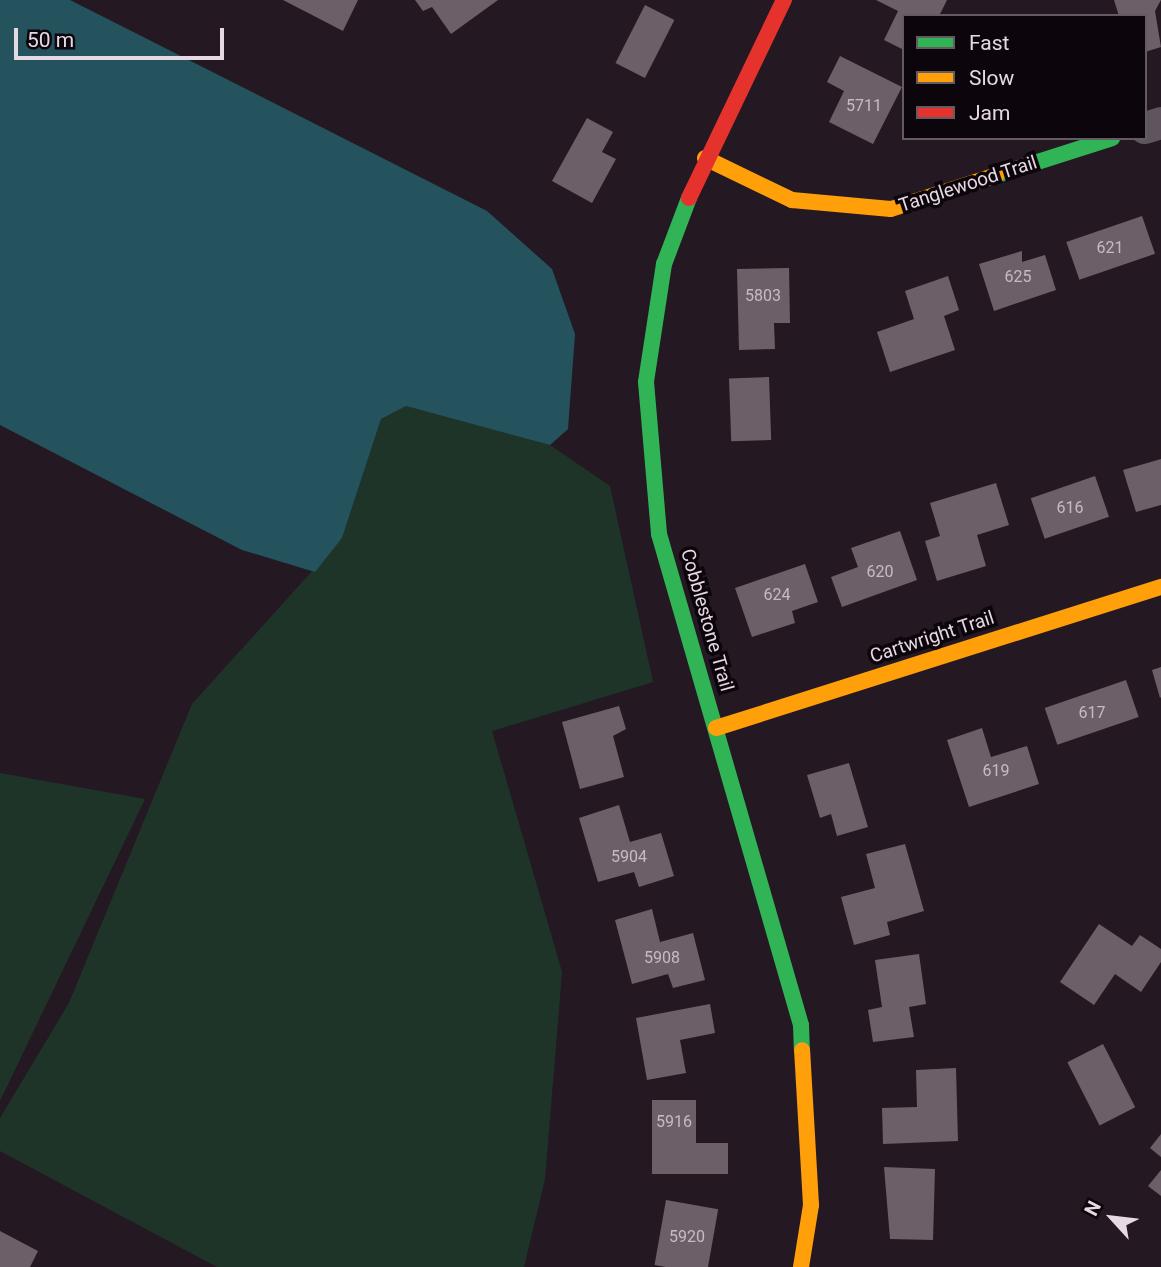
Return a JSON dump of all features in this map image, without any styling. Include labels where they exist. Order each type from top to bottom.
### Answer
[{"type":"street","name":"Cobblestone Trail","points":[[784,0],[705,158],[664,264],[646,382],[659,534],[802,1025],[811,1205],[801,1267]]},
{"type":"street","name":"Tanglewood Trail","points":[[705,158],[792,200],[891,209],[1106,140]]},
{"type":"street","name":"Cartwright Trail","points":[[716,728],[1161,587]]},
{"type":"green space","points":[[406,406],[550,445],[610,486],[653,682],[492,731],[562,972],[545,1179],[524,1267],[217,1267],[0,1151],[0,1118],[69,1003],[192,704],[342,538],[381,419]]},
{"type":"green space","points":[[0,773],[145,799],[0,1101]]},
{"type":"water","points":[[0,0],[70,0],[487,211],[552,269],[575,334],[568,429],[550,445],[406,406],[381,419],[342,538],[315,572],[242,550],[0,425]]},
{"type":"building","points":[[283,0],[358,0],[343,31]]},
{"type":"building","points":[[415,0],[498,0],[451,34],[432,7],[423,11]]},
{"type":"building","points":[[876,0],[947,0],[940,14],[902,14],[902,49],[884,40],[898,11]]},
{"type":"building","points":[[1114,0],[1161,0],[1155,11],[1161,47],[1147,51],[1147,14],[1118,14]]},
{"type":"building","points":[[645,5],[674,20],[645,78],[615,63]]},
{"type":"building","points":[[840,56],[902,87],[873,144],[829,122],[844,91],[827,82]]},
{"type":"building","points":[[587,118],[613,132],[602,152],[616,159],[592,203],[552,181]]},
{"type":"building","points":[[1142,216],[1155,254],[1079,280],[1066,242]]},
{"type":"building","points":[[1022,251],[1022,262],[1045,255],[1056,290],[994,311],[979,264]]},
{"type":"building","points":[[789,268],[790,323],[774,323],[775,349],[739,350],[737,269]]},
{"type":"building","points":[[948,276],[959,310],[944,316],[955,350],[890,372],[877,332],[914,319],[905,291]]},
{"type":"building","points":[[769,377],[771,440],[731,441],[729,378]]},
{"type":"building","points":[[1161,459],[1161,505],[1136,512],[1123,470]]},
{"type":"building","points":[[1095,476],[1109,517],[1045,539],[1031,498]]},
{"type":"building","points":[[996,483],[1009,525],[977,535],[986,566],[937,581],[925,541],[940,536],[930,503]]},
{"type":"building","points":[[900,531],[917,580],[842,607],[831,577],[858,567],[851,548]]},
{"type":"building","points":[[805,564],[818,602],[792,611],[795,623],[752,637],[735,588]]},
{"type":"building","points":[[1161,667],[1161,697],[1160,698],[1152,670]]},
{"type":"building","points":[[1126,680],[1139,717],[1057,745],[1045,708]]},
{"type":"building","points":[[619,706],[626,729],[613,736],[624,777],[580,789],[562,722]]},
{"type":"building","points":[[982,728],[991,757],[1027,746],[1039,784],[969,807],[947,740]]},
{"type":"building","points":[[849,763],[868,827],[837,836],[831,814],[820,818],[807,775]]},
{"type":"building","points":[[619,805],[630,842],[661,833],[674,876],[639,887],[634,872],[598,882],[579,818]]},
{"type":"building","points":[[905,844],[924,911],[887,922],[890,935],[854,945],[841,897],[875,888],[866,854]]},
{"type":"building","points":[[652,909],[660,942],[693,933],[705,980],[673,988],[668,974],[632,984],[615,920]]},
{"type":"building","points":[[1099,924],[1132,946],[1140,935],[1161,949],[1161,962],[1141,992],[1115,974],[1094,1005],[1060,982]]},
{"type":"building","points":[[919,954],[926,1004],[909,1007],[914,1037],[873,1042],[868,1010],[882,1007],[875,960]]},
{"type":"building","points":[[710,1004],[715,1033],[680,1040],[686,1073],[647,1080],[636,1018]]},
{"type":"building","points":[[1103,1044],[1135,1107],[1100,1125],[1067,1062]]},
{"type":"building","points":[[956,1068],[958,1141],[883,1144],[882,1108],[917,1107],[916,1070]]},
{"type":"building","points":[[652,1100],[696,1100],[696,1143],[728,1143],[728,1174],[652,1174]]},
{"type":"building","points":[[1161,1134],[1161,1157],[1150,1148]]},
{"type":"building","points":[[884,1167],[935,1169],[933,1240],[890,1239]]},
{"type":"building","points":[[1161,1170],[1161,1196],[1148,1186]]},
{"type":"building","points":[[666,1200],[718,1209],[708,1267],[655,1265]]},
{"type":"building","points":[[0,1231],[38,1251],[30,1267],[0,1267]]},
{"type":"traffic: fast","points":[[997,175],[1106,140]]},
{"type":"traffic: fast","points":[[689,198],[664,264],[646,382],[659,534],[801,1025],[802,1050]]},
{"type":"traffic: slow","points":[[705,158],[792,200],[891,209],[997,175]]},
{"type":"traffic: slow","points":[[716,728],[1161,587]]},
{"type":"traffic: slow","points":[[801,1267],[811,1205],[802,1050]]},
{"type":"traffic: jam","points":[[689,198],[784,0]]}]
